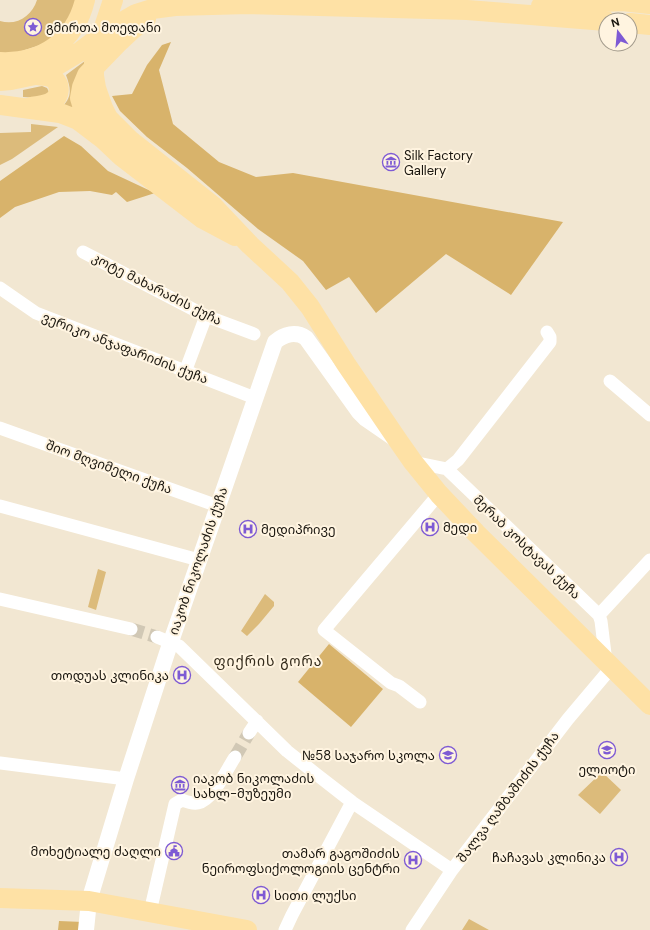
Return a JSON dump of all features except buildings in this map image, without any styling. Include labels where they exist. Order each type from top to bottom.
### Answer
[{"type":"main road","points":[[0,62],[18,62],[27,60],[48,51],[60,43],[70,33],[77,21],[85,0]]},
{"type":"main road","points":[[65,62],[92,26],[100,10],[102,0]]},
{"type":"main road","name":"მერაბ კოსტავას ქუჩა","points":[[113,0],[96,51],[94,64],[96,88],[108,118],[130,140],[212,204],[250,245],[290,282],[303,297],[346,364],[367,409],[399,442],[439,494],[476,533],[650,705]]},
{"type":"main road","points":[[110,30],[125,0]]},
{"type":"main road","points":[[508,0],[598,20]]},
{"type":"main road","points":[[467,10],[617,0],[650,4]]},
{"type":"main road","points":[[35,76],[65,62],[81,52],[148,4],[175,6],[256,4],[467,10],[598,21]]},
{"type":"main road","points":[[103,139],[84,111],[80,98],[82,87],[87,75],[133,29],[148,18],[175,6]]},
{"type":"main road","points":[[638,24],[650,25]]},
{"type":"main road","points":[[0,81],[35,76],[48,76],[54,79],[57,83],[59,93],[56,98],[52,102],[27,108]]},
{"type":"main road","points":[[0,105],[60,113],[78,120],[103,139]]},
{"type":"main road","name":"მერაბ კოსტავას ქუჩა","points":[[103,139],[121,156],[203,219],[250,245]]},
{"type":"main road","points":[[0,898],[89,901],[150,912],[185,924],[247,930]]},
{"type":"street","name":"კოტე მახარაძის ქუჩა","points":[[83,252],[206,316],[254,334]]},
{"type":"street","name":"ვერიკო ანჯაფარიძის ქუჩა","points":[[0,288],[36,313],[255,398]]},
{"type":"street","points":[[185,372],[206,316]]},
{"type":"street","points":[[413,462],[447,469],[458,460],[550,342],[550,337],[547,332]]},
{"type":"street","name":"იაკობ ნიკოლაძის ქუჩა","points":[[86,930],[89,901],[126,779],[163,640],[199,560],[275,342],[284,336],[296,334],[304,337],[367,409]]},
{"type":"street","points":[[610,381],[644,403],[650,415]]},
{"type":"street","name":"შიო მღვიმელი ქუჩა","points":[[0,428],[218,506]]},
{"type":"street","name":"მერაბ კოსტავას ქუჩა","points":[[447,469],[599,615]]},
{"type":"street","points":[[420,702],[400,686],[391,683],[324,630],[439,494]]},
{"type":"street","points":[[0,506],[199,560]]},
{"type":"street","points":[[608,665],[599,615],[650,560]]},
{"type":"street","points":[[0,599],[113,624],[131,630]]},
{"type":"street","points":[[163,640],[179,646],[287,750],[352,802],[452,870]]},
{"type":"street","name":"შალვა ღამბაშიძის ქუჩა","points":[[412,930],[452,870],[608,665]]},
{"type":"street","points":[[249,733],[257,721]]},
{"type":"street","points":[[150,912],[176,804],[182,800],[196,804],[205,801],[213,792],[235,757]]},
{"type":"street","points":[[0,763],[126,779]]},
{"type":"street","points":[[285,930],[352,802]]},
{"type":"shaded area","name":"გმირთა მოედანი","points":[[37,0],[79,0],[56,40],[0,58],[0,21],[18,21],[32,11]]},
{"type":"shaded area","points":[[117,37],[77,114],[58,110],[66,102],[70,94],[66,75]]},
{"type":"shaded area","points":[[171,42],[159,70],[173,124],[219,162],[256,177],[293,173],[563,222],[511,295],[446,254],[376,313],[349,277],[326,290],[303,261],[258,229],[187,168],[147,137],[120,111],[112,96],[132,94],[147,65],[162,45]]},
{"type":"shaded area","points":[[42,86],[47,88],[49,92],[41,98],[23,97],[23,90]]},
{"type":"shaded area","points":[[31,124],[58,127],[12,159],[0,165],[0,133],[31,132]]},
{"type":"shaded area","points":[[64,136],[81,146],[108,171],[155,193],[127,202],[116,192],[112,195],[90,191],[59,192],[15,207],[0,218],[0,181]]},
{"type":"shaded area","points":[[98,569],[106,572],[96,610],[88,607]]},
{"type":"shaded area","points":[[265,594],[274,602],[274,606],[247,636],[241,631]]},
{"type":"shaded area","points":[[329,644],[383,689],[351,727],[298,682]]},
{"type":"shaded area","points":[[602,772],[621,790],[600,814],[578,795]]},
{"type":"shaded area","points":[[469,919],[489,930],[462,930]]},
{"type":"shaded area","points":[[59,921],[83,922],[82,930],[58,930]]},
{"type":"tunnel","points":[[131,629],[157,637]]},
{"type":"tunnel","points":[[235,757],[249,733]]},
{"type":"place","name":"გმირთა მოედანი","points":[[33,27]]},
{"type":"place","name":"Silk Factory Gallery","points":[[391,162]]},
{"type":"place","name":"მედი","points":[[430,527]]},
{"type":"place","name":"მედიპრივე","points":[[248,529]]},
{"type":"place","name":"თოდუას კლინიკა","points":[[182,675]]},
{"type":"place","name":"ელიოტი","points":[[607,750]]},
{"type":"place","name":"№58 საჯარო სკოლა","points":[[448,755]]},
{"type":"place","name":"იაკობ ნიკოლაძის სახლ-მუზეუმი","points":[[180,785]]},
{"type":"place","name":"მოხეტიალე ძაღლი","points":[[174,851]]},
{"type":"place","name":"ჩაჩავას კლინიკა","points":[[619,857]]},
{"type":"place","name":"თამარ გაგოშიძის ნეიროფსიქოლოგიის ცენტრი","points":[[413,860]]},
{"type":"place","name":"სითი ლუქსი","points":[[261,895]]},
{"type":"district","name":"ფიქრის გორა","points":[[268,661]]}]
